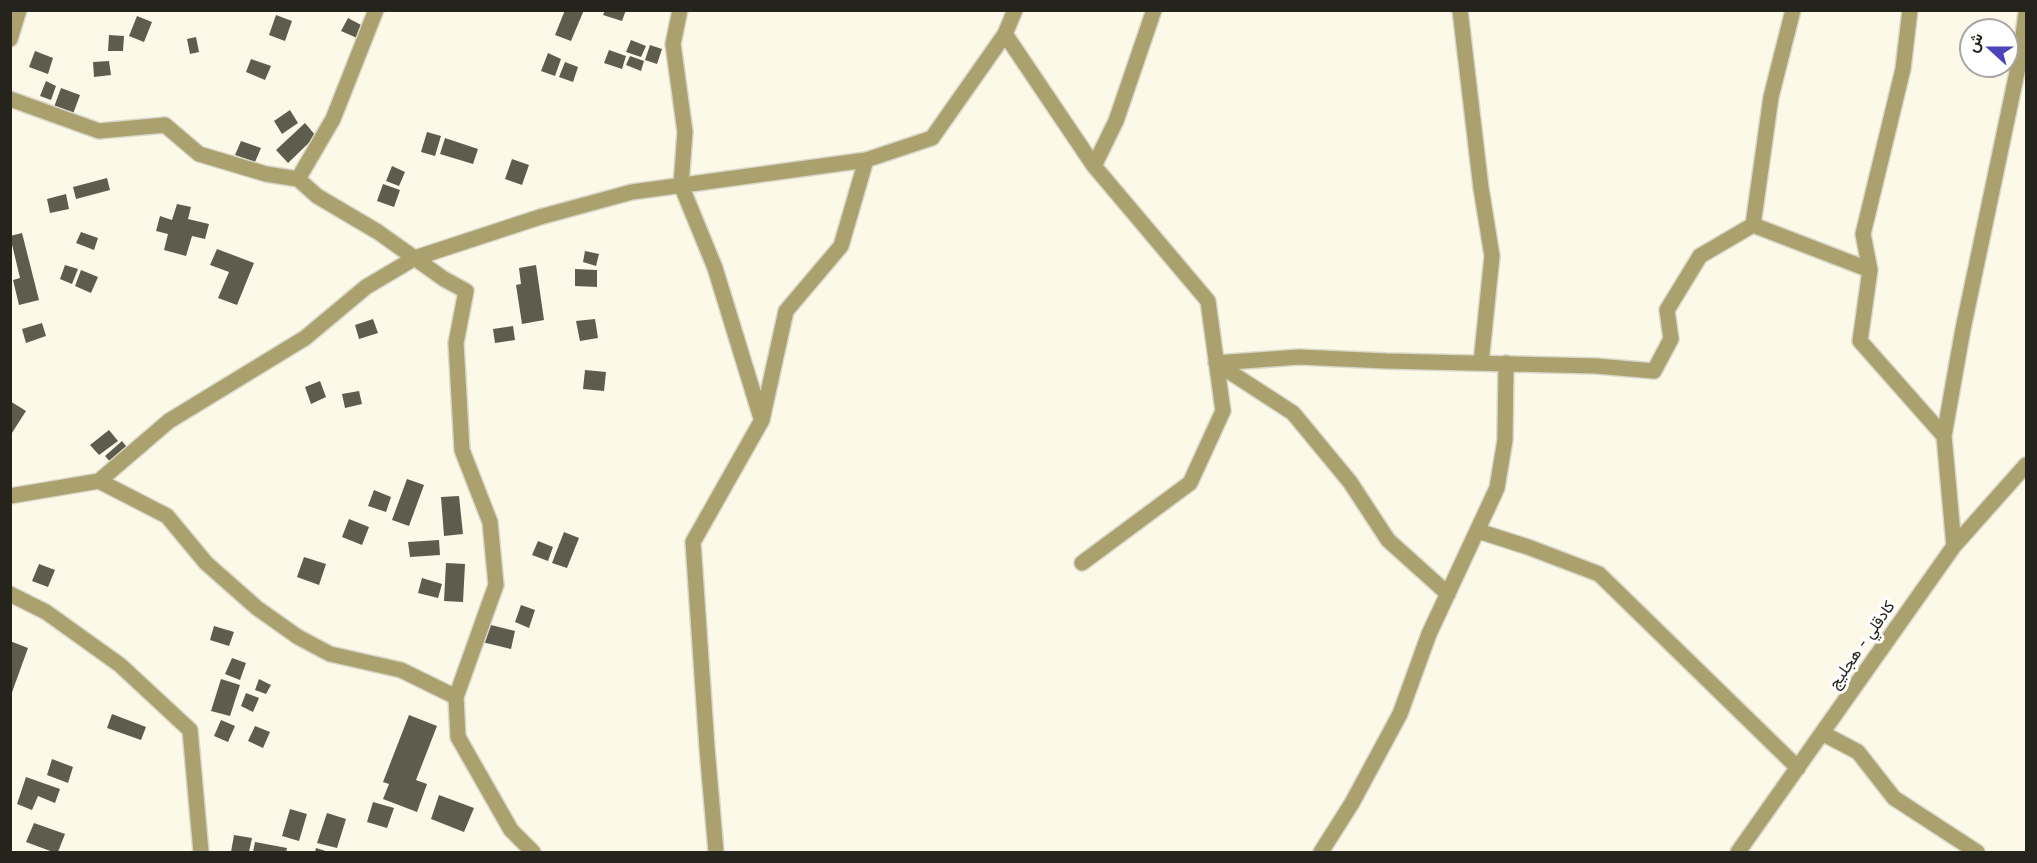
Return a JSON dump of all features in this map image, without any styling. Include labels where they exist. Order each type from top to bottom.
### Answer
[{"type":"street","points":[[10,39],[19,10]]},
{"type":"street","points":[[297,179],[333,118],[376,10]]},
{"type":"street","points":[[680,10],[674,44],[685,132],[681,185],[715,268],[762,420]]},
{"type":"street","points":[[10,496],[99,482],[169,421],[305,338],[366,287],[415,258],[540,217],[620,195],[866,160],[932,138],[1005,34],[1015,10]]},
{"type":"street","points":[[1094,166],[1116,121],[1154,10]]},
{"type":"street","points":[[1460,10],[1492,256],[1481,363]]},
{"type":"street","points":[[1753,225],[1771,97],[1793,10]]},
{"type":"street","points":[[1910,10],[1902,69],[1863,234],[1870,270],[1860,341],[1944,436]]},
{"type":"street","points":[[1954,546],[1944,436],[1963,329],[2020,58],[2026,13]]},
{"type":"street","points":[[1005,34],[1094,166],[1208,301],[1223,411],[1190,483],[1082,563]]},
{"type":"street","points":[[10,99],[99,131],[165,124],[199,154],[266,174],[297,179],[317,196],[378,232],[444,279],[466,291],[456,343],[462,450],[490,522],[496,585],[456,697],[458,737],[511,830],[533,852]]},
{"type":"street","points":[[716,852],[693,542],[762,420],[786,311],[841,246],[866,160]]},
{"type":"street","points":[[1216,363],[1299,357],[1596,366],[1654,371],[1671,339],[1667,310],[1700,255],[1753,225]]},
{"type":"street","points":[[1753,225],[1870,270]]},
{"type":"street","points":[[1216,363],[1293,413],[1350,482],[1388,540],[1448,594]]},
{"type":"street","points":[[1322,852],[1352,803],[1400,714],[1429,634],[1497,488],[1505,440],[1506,363]]},
{"type":"street","name":"كادقلي - هجليج","points":[[1738,852],[1954,546],[2026,465]]},
{"type":"street","points":[[99,482],[167,516],[206,563],[257,608],[298,637],[330,654],[401,670],[456,697]]},
{"type":"street","points":[[1478,531],[1599,574],[1798,768]]},
{"type":"street","points":[[10,594],[46,612],[120,665],[190,730],[201,852]]},
{"type":"street","points":[[1822,732],[1858,752],[1894,798],[1977,852]]},
{"type":"building","points":[[565,10],[584,10],[571,41],[555,35]]},
{"type":"building","points":[[605,10],[626,10],[622,21],[603,15]]},
{"type":"building","points":[[276,15],[292,21],[285,41],[269,35]]},
{"type":"building","points":[[137,16],[152,22],[144,42],[129,36]]},
{"type":"building","points":[[348,18],[363,26],[357,38],[341,31]]},
{"type":"building","points":[[109,35],[124,36],[123,51],[108,51]]},
{"type":"building","points":[[196,37],[199,52],[190,54],[187,39]]},
{"type":"building","points":[[631,40],[646,46],[641,57],[626,52]]},
{"type":"building","points":[[650,45],[662,49],[657,64],[645,60]]},
{"type":"building","points":[[609,50],[626,56],[622,69],[604,63]]},
{"type":"building","points":[[35,51],[53,58],[48,74],[29,67]]},
{"type":"building","points":[[548,53],[561,59],[555,76],[541,71]]},
{"type":"building","points":[[630,56],[644,61],[641,71],[626,65]]},
{"type":"building","points":[[251,59],[271,66],[265,80],[246,72]]},
{"type":"building","points":[[109,61],[111,75],[94,77],[93,62]]},
{"type":"building","points":[[565,62],[578,67],[573,82],[559,77]]},
{"type":"building","points":[[46,81],[56,86],[51,100],[40,96]]},
{"type":"building","points":[[61,88],[80,95],[73,114],[54,107]]},
{"type":"building","points":[[290,110],[298,123],[282,134],[274,121]]},
{"type":"building","points":[[305,123],[316,136],[288,163],[276,150]]},
{"type":"building","points":[[427,132],[441,136],[435,156],[421,152]]},
{"type":"building","points":[[445,138],[478,149],[473,164],[440,154]]},
{"type":"building","points":[[241,141],[261,148],[255,162],[235,155]]},
{"type":"building","points":[[512,159],[529,165],[522,185],[505,179]]},
{"type":"building","points":[[392,166],[405,172],[399,186],[386,181]]},
{"type":"building","points":[[107,178],[110,190],[76,199],[73,187]]},
{"type":"building","points":[[383,184],[400,190],[394,207],[377,201]]},
{"type":"building","points":[[66,194],[69,209],[50,213],[47,199]]},
{"type":"building","points":[[177,204],[191,207],[188,219],[209,224],[205,239],[192,236],[186,256],[164,250],[168,234],[156,231],[160,216],[172,220]]},
{"type":"building","points":[[81,232],[98,238],[94,250],[76,243]]},
{"type":"building","points":[[22,233],[39,300],[19,305],[13,280],[20,278],[10,236]]},
{"type":"building","points":[[217,249],[254,263],[237,305],[218,298],[229,272],[210,265]]},
{"type":"building","points":[[585,251],[599,254],[596,266],[583,262]]},
{"type":"building","points":[[65,265],[78,269],[72,284],[60,279]]},
{"type":"building","points":[[536,265],[544,320],[522,324],[516,285],[521,284],[519,268]]},
{"type":"building","points":[[575,269],[597,270],[597,287],[575,286]]},
{"type":"building","points":[[81,270],[98,277],[91,293],[75,286]]},
{"type":"building","points":[[373,319],[378,333],[359,339],[355,325]]},
{"type":"building","points":[[595,319],[598,338],[580,341],[576,321]]},
{"type":"building","points":[[42,323],[46,336],[26,343],[22,329]]},
{"type":"building","points":[[513,326],[515,340],[495,343],[493,329]]},
{"type":"building","points":[[585,370],[606,372],[604,391],[583,389]]},
{"type":"building","points":[[320,381],[326,397],[311,404],[305,387]]},
{"type":"building","points":[[359,391],[362,404],[345,408],[342,394]]},
{"type":"building","points":[[10,401],[26,411],[10,436]]},
{"type":"building","points":[[109,430],[118,441],[99,455],[90,445]]},
{"type":"building","points":[[122,441],[130,451],[113,465],[105,456]]},
{"type":"building","points":[[407,479],[424,485],[409,526],[392,520]]},
{"type":"building","points":[[374,490],[391,497],[386,512],[368,506]]},
{"type":"building","points":[[459,496],[463,534],[444,536],[441,497]]},
{"type":"building","points":[[349,519],[369,527],[362,545],[342,537]]},
{"type":"building","points":[[564,532],[579,538],[567,568],[552,563]]},
{"type":"building","points":[[439,540],[440,555],[410,557],[408,542]]},
{"type":"building","points":[[538,541],[553,547],[548,561],[532,555]]},
{"type":"building","points":[[304,557],[326,564],[319,585],[297,577]]},
{"type":"building","points":[[446,563],[465,564],[463,602],[444,601]]},
{"type":"building","points":[[39,564],[55,570],[48,587],[32,581]]},
{"type":"building","points":[[422,578],[442,584],[438,598],[418,593]]},
{"type":"building","points":[[521,605],[535,610],[529,628],[515,622]]},
{"type":"building","points":[[487,624],[515,631],[511,649],[482,642]]},
{"type":"building","points":[[214,626],[234,632],[229,646],[210,640]]},
{"type":"building","points":[[10,641],[28,648],[11,695],[10,695]]},
{"type":"building","points":[[232,658],[246,663],[240,680],[225,674]]},
{"type":"building","points":[[221,679],[240,685],[230,716],[211,711]]},
{"type":"building","points":[[259,679],[271,685],[266,694],[255,690]]},
{"type":"building","points":[[246,693],[259,698],[253,712],[241,706]]},
{"type":"building","points":[[112,714],[146,727],[141,740],[107,728]]},
{"type":"building","points":[[409,715],[437,726],[416,780],[427,784],[417,812],[383,799],[389,784],[383,782]]},
{"type":"building","points":[[221,720],[235,726],[228,742],[214,736]]},
{"type":"building","points":[[255,726],[270,732],[263,748],[248,741]]},
{"type":"building","points":[[52,759],[73,767],[68,783],[47,775]]},
{"type":"building","points":[[26,777],[60,789],[55,803],[38,796],[32,810],[17,804]]},
{"type":"building","points":[[439,795],[474,808],[464,832],[431,819]]},
{"type":"building","points":[[373,802],[394,808],[387,828],[367,822]]},
{"type":"building","points":[[290,809],[307,814],[299,841],[282,836]]},
{"type":"building","points":[[327,813],[346,819],[337,848],[317,843]]},
{"type":"building","points":[[34,823],[65,834],[58,852],[26,842]]},
{"type":"building","points":[[234,835],[252,838],[249,852],[231,852]]},
{"type":"building","points":[[255,842],[287,848],[286,852],[253,852]]},
{"type":"building","points":[[316,848],[329,852],[315,852]]}]
